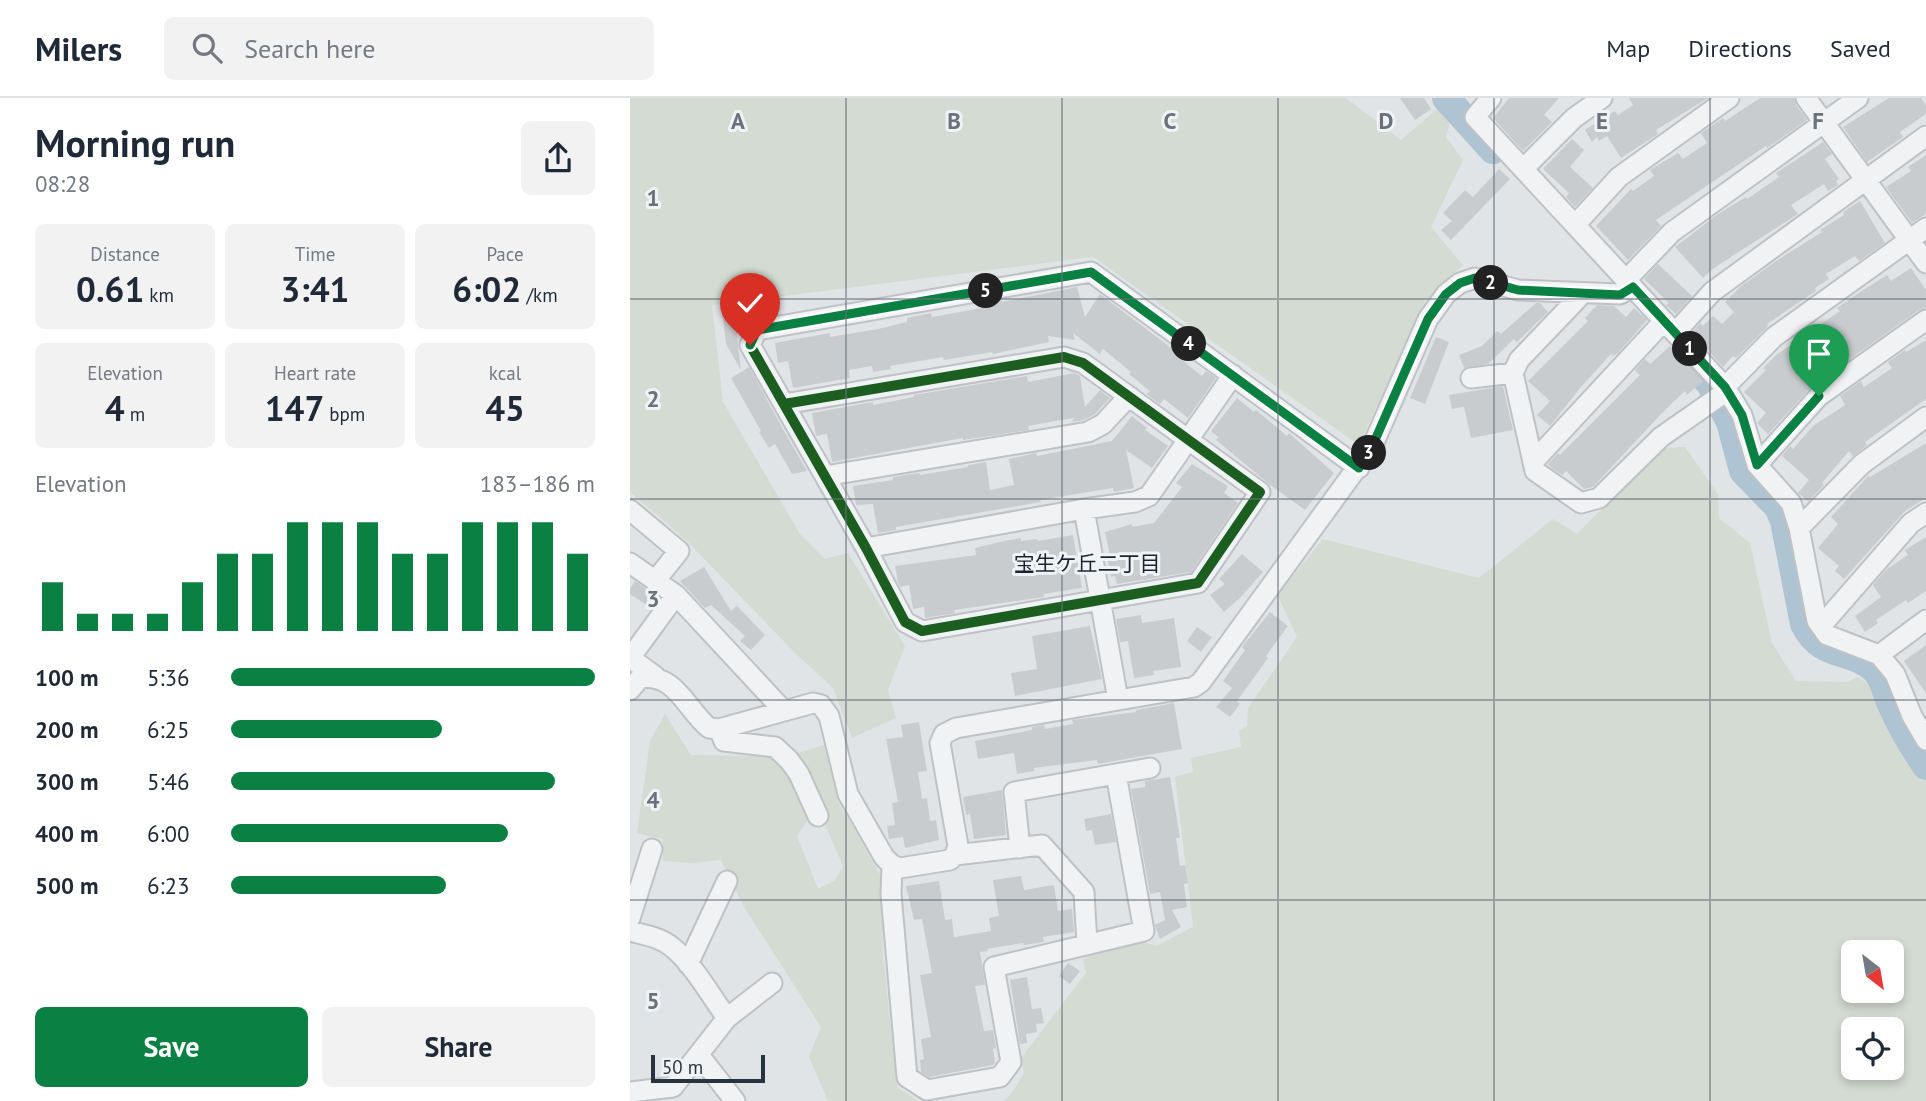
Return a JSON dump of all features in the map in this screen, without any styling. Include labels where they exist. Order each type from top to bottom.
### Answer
[{"type":"street","points":[[1490,98],[1475,117],[1669,327],[1721,393],[1742,415],[1757,465],[1791,503],[1799,528],[1817,621],[1828,635],[1880,654],[1895,674],[1923,727]]},
{"type":"street","points":[[1523,169],[1574,118],[1602,98]]},
{"type":"street","points":[[1575,225],[1619,177],[1729,98]]},
{"type":"street","points":[[1806,98],[1926,263]]},
{"type":"street","points":[[676,596],[630,658],[669,683],[709,728],[719,729],[813,703],[821,705],[829,716],[848,794],[884,857],[892,866],[900,868],[950,860],[958,846],[940,743],[944,734],[956,728],[1194,687],[1201,682],[1359,468],[1372,447],[1428,319],[1446,294],[1460,283],[1475,278],[1518,290],[1620,295],[1672,232],[1858,98]]},
{"type":"street","points":[[1534,462],[1669,327],[1712,292],[1926,136]]},
{"type":"street","points":[[1583,293],[1519,360],[1513,373],[1535,471],[1581,503],[1599,498],[1661,437],[1721,393],[1774,337],[1926,228]]},
{"type":"street","points":[[784,404],[1064,357],[1083,363],[1260,492],[1198,583],[922,631],[905,622],[866,548],[750,345],[757,330],[1091,272],[1359,468]]},
{"type":"street","points":[[1757,465],[1819,396],[1926,320]]},
{"type":"street","points":[[1471,378],[1513,373]]},
{"type":"street","points":[[866,548],[1135,502],[1149,496],[1233,375]]},
{"type":"street","points":[[825,476],[1088,432],[1103,424],[1129,396]]},
{"type":"street","points":[[1799,528],[1862,464],[1926,417]]},
{"type":"street","points":[[1084,509],[1118,700]]},
{"type":"street","points":[[630,510],[679,551],[655,581]]},
{"type":"street","points":[[1821,626],[1911,523],[1926,513]]},
{"type":"street","points":[[630,563],[676,596],[784,711]]},
{"type":"street","points":[[1880,654],[1926,620]]},
{"type":"street","points":[[630,690],[640,678],[655,676]]},
{"type":"street","points":[[719,729],[724,741],[775,747],[799,774],[818,816]]},
{"type":"street","points":[[1020,848],[1014,792],[1150,768]]},
{"type":"street","points":[[892,866],[891,894],[907,1077],[927,1090],[1000,1077],[1011,1062],[994,967],[1144,931],[1116,774]]},
{"type":"street","points":[[955,855],[1042,845],[1084,892],[1087,945]]},
{"type":"street","points":[[630,918],[652,849]]},
{"type":"street","points":[[688,964],[727,881]]},
{"type":"street","points":[[630,931],[666,943],[688,964],[726,1018]]},
{"type":"street","points":[[630,1092],[673,1087],[726,1018],[772,983]]},
{"type":"street","points":[[699,1055],[735,1101]]},
{"type":"shaded area","points":[[630,98],[1346,98],[1401,140],[1442,105],[1452,114],[1446,137],[1463,160],[1431,227],[1463,265],[1425,301],[1359,445],[1093,257],[712,305],[723,402],[800,534],[825,559],[848,553],[905,646],[888,690],[896,718],[852,738],[833,688],[795,653],[686,540],[630,492]]},
{"type":"shaded area","points":[[1685,447],[1718,494],[1719,518],[1750,543],[1772,643],[1796,681],[1847,682],[1857,677],[1872,686],[1892,709],[1926,773],[1926,1101],[1004,1101],[1024,1073],[1021,1058],[1086,973],[1083,959],[1133,942],[1158,945],[1193,927],[1175,777],[1193,772],[1191,758],[1241,747],[1239,731],[1247,726],[1248,708],[1297,637],[1279,593],[1323,539],[1479,578],[1553,519],[1577,534],[1662,448]]},
{"type":"shaded area","points":[[665,714],[691,755],[771,756],[786,771],[809,818],[797,836],[818,889],[835,880],[843,866],[795,754],[824,745],[838,801],[880,874],[883,955],[897,1087],[918,1101],[828,1101],[809,1057],[821,1027],[744,907],[721,860],[694,863],[663,861],[663,839],[637,833],[650,741]]},
{"type":"building","points":[[1400,98],[1424,98],[1431,109],[1415,120]]},
{"type":"building","points":[[1509,98],[1559,98],[1544,115],[1552,122],[1523,151],[1493,118]]},
{"type":"building","points":[[1629,98],[1708,98],[1656,130],[1658,134],[1621,158],[1607,136],[1599,141],[1597,137],[1592,142],[1585,130],[1615,111],[1618,115],[1633,105]]},
{"type":"building","points":[[1760,98],[1794,98],[1807,120],[1656,220],[1661,226],[1628,260],[1596,226],[1631,189],[1633,191],[1654,176],[1650,170],[1678,153],[1683,159],[1707,143],[1701,133]]},
{"type":"building","points":[[1889,98],[1921,98],[1926,105],[1926,114],[1900,132],[1903,137],[1867,162],[1843,127]]},
{"type":"building","points":[[1572,139],[1584,150],[1570,167],[1593,188],[1575,207],[1566,197],[1569,193],[1543,169]]},
{"type":"building","points":[[1823,142],[1832,154],[1825,159],[1839,179],[1836,181],[1838,185],[1828,191],[1824,184],[1791,205],[1798,214],[1714,268],[1703,278],[1675,247],[1718,214],[1746,197],[1747,199],[1779,177],[1776,173]]},
{"type":"building","points":[[1926,155],[1926,214],[1912,223],[1886,187],[1911,171],[1908,167]]},
{"type":"building","points":[[1499,169],[1510,179],[1451,240],[1441,230],[1452,221],[1443,213],[1465,190],[1473,197]]},
{"type":"building","points":[[1860,201],[1885,243],[1859,261],[1855,256],[1826,274],[1829,279],[1815,288],[1816,291],[1767,324],[1736,358],[1733,356],[1723,367],[1692,333],[1700,323],[1703,326],[1713,316],[1722,324],[1734,312],[1725,302],[1740,287],[1822,232],[1820,230]]},
{"type":"building","points":[[1658,264],[1692,296],[1676,314],[1666,305],[1669,303],[1644,279]]},
{"type":"building","points":[[1911,268],[1926,290],[1926,308],[1919,310],[1812,386],[1768,434],[1757,423],[1766,413],[1744,392],[1766,370],[1763,368],[1776,355],[1840,311],[1837,308],[1857,294],[1887,275],[1891,281]]},
{"type":"building","points":[[1077,287],[1085,317],[1100,294],[1174,350],[1172,352],[1202,376],[1206,371],[1216,378],[1188,418],[1164,399],[1160,404],[1149,396],[1147,394],[1150,391],[1129,374],[1131,372],[1103,349],[1100,354],[1073,333],[1075,340],[1048,336],[1049,342],[993,354],[992,352],[944,360],[943,357],[890,366],[891,369],[873,372],[872,366],[849,370],[850,378],[793,388],[788,361],[778,363],[775,343],[830,333],[830,337],[878,329],[907,322],[907,318],[931,313],[932,317],[982,308],[981,304]]},
{"type":"building","points":[[1536,303],[1540,303],[1548,312],[1517,342],[1514,339],[1488,364],[1464,368],[1459,355],[1482,346],[1497,331],[1501,334]]},
{"type":"building","points":[[1597,305],[1614,306],[1626,317],[1634,308],[1647,320],[1618,353],[1613,356],[1611,354],[1550,426],[1537,415],[1550,401],[1528,381],[1588,321],[1585,318]]},
{"type":"building","points":[[735,313],[741,370],[726,344],[722,315]]},
{"type":"building","points":[[1436,337],[1449,342],[1425,404],[1410,398]]},
{"type":"building","points":[[1926,340],[1926,399],[1865,442],[1867,445],[1853,456],[1849,451],[1822,483],[1824,485],[1808,501],[1798,493],[1809,480],[1782,456],[1790,446],[1793,449],[1813,426],[1845,405],[1840,396],[1861,381],[1864,387],[1892,368],[1888,362]]},
{"type":"building","points":[[1670,346],[1703,381],[1687,395],[1685,391],[1663,412],[1593,487],[1584,489],[1566,471],[1562,475],[1553,469],[1548,464],[1640,375],[1635,370],[1645,359],[1650,364]]},
{"type":"building","points":[[749,367],[807,471],[792,474],[775,444],[769,448],[759,432],[761,431],[731,378]]},
{"type":"building","points":[[1074,373],[1080,376],[1085,407],[1100,390],[1110,398],[1095,414],[1084,420],[1061,420],[1028,426],[1029,430],[963,438],[832,462],[827,434],[816,436],[812,413],[873,402],[873,405],[914,395],[1027,376],[1028,382]]},
{"type":"building","points":[[1503,386],[1513,430],[1471,438],[1464,407],[1452,409],[1449,395]]},
{"type":"building","points":[[1237,398],[1287,436],[1289,433],[1334,473],[1305,510],[1216,440],[1218,437],[1211,431]]},
{"type":"building","points":[[1132,416],[1147,428],[1145,430],[1168,446],[1152,468],[1126,450],[1134,488],[1114,492],[1113,488],[1040,500],[1041,502],[896,527],[896,530],[878,533],[873,504],[856,505],[853,486],[986,462],[990,490],[1014,485],[1009,459],[1112,441]]},
{"type":"building","points":[[1926,443],[1926,498],[1905,511],[1844,579],[1835,571],[1839,566],[1818,548],[1838,524],[1831,517],[1868,476]]},
{"type":"building","points":[[1192,464],[1228,486],[1224,493],[1238,503],[1191,572],[1117,584],[1115,576],[1111,577],[1105,532],[1132,524],[1132,527],[1154,523],[1182,487],[1176,483]]},
{"type":"building","points":[[1073,535],[1082,588],[1043,594],[1044,597],[954,610],[955,613],[925,618],[924,607],[913,609],[909,585],[900,587],[898,582],[895,566],[976,555],[975,548],[1021,538],[1021,541],[1038,541]]},
{"type":"building","points":[[1926,537],[1926,591],[1908,603],[1906,600],[1876,620],[1878,623],[1865,632],[1855,616],[1881,597],[1873,585],[1887,569],[1908,555],[1905,550]]},
{"type":"building","points":[[1242,554],[1263,572],[1224,612],[1210,595],[1225,584],[1219,579]]},
{"type":"building","points":[[704,567],[731,611],[737,606],[765,635],[751,650],[740,641],[745,636],[711,605],[705,608],[680,581]]},
{"type":"building","points":[[635,581],[659,598],[651,608],[630,594]]},
{"type":"building","points":[[1270,612],[1288,626],[1237,701],[1240,704],[1230,717],[1216,707],[1232,688],[1223,681],[1245,650],[1242,647]]},
{"type":"building","points":[[1141,615],[1142,623],[1174,618],[1181,667],[1153,671],[1154,675],[1134,678],[1128,641],[1120,642],[1116,619]]},
{"type":"building","points":[[1090,626],[1102,679],[1015,696],[1011,673],[1037,669],[1032,636]]},
{"type":"building","points":[[1197,627],[1212,637],[1201,652],[1187,641]]},
{"type":"building","points":[[1926,645],[1926,693],[1904,661]]},
{"type":"building","points":[[1174,703],[1182,749],[1098,764],[1097,760],[1034,768],[1034,771],[1017,774],[1014,753],[978,759],[975,741],[1032,730],[1032,727],[1044,725],[1045,729],[1073,724],[1072,720],[1136,712]]},
{"type":"building","points":[[919,722],[927,771],[918,772],[922,799],[927,798],[930,821],[936,820],[939,840],[905,848],[903,837],[889,839],[887,826],[895,825],[892,803],[898,802],[886,739],[903,737],[901,725]]},
{"type":"building","points":[[1170,777],[1180,838],[1176,838],[1180,866],[1185,865],[1188,883],[1184,884],[1187,907],[1172,910],[1181,927],[1160,939],[1155,925],[1165,920],[1160,892],[1150,894],[1131,789],[1145,787],[1145,781]]},
{"type":"building","points":[[1002,790],[1006,835],[974,839],[970,814],[966,815],[963,797]]},
{"type":"building","points":[[1111,814],[1116,842],[1095,845],[1092,830],[1086,831],[1084,819]]},
{"type":"building","points":[[1021,876],[1024,890],[1054,885],[1058,911],[1072,909],[1074,932],[1043,937],[1044,942],[1023,943],[980,952],[985,985],[975,986],[984,1031],[993,1030],[995,1063],[929,1077],[921,1072],[920,1060],[924,1059],[921,1039],[931,1037],[920,975],[932,973],[922,919],[914,920],[906,886],[939,881],[945,920],[952,919],[954,937],[991,931],[989,918],[999,916],[993,880]]},
{"type":"building","points":[[1068,963],[1080,971],[1070,984],[1059,976]]},
{"type":"building","points":[[1027,977],[1032,1009],[1041,1008],[1044,1023],[1036,1024],[1037,1032],[1026,1034],[1027,1043],[1020,1044],[1010,980]]},
{"type":"waterway","points":[[1446,98],[1493,150]]},
{"type":"waterway","points":[[1687,358],[1711,385],[1730,422],[1743,471],[1778,507],[1784,521],[1804,624],[1819,643],[1856,658],[1875,670],[1883,682],[1898,720],[1926,766]]},
{"type":"cycle path","points":[[784,404],[1064,357],[1083,363],[1260,492],[1198,583],[922,631],[905,622],[866,548],[750,345],[757,330],[1091,272],[1359,468]]},
{"type":"district","name":"宝生ケ丘二丁目","points":[[1087,563]]},
{"type":"route","points":[[750,345],[757,330],[1091,272],[1359,468],[1372,447],[1428,319],[1446,294],[1460,283],[1475,278],[1518,290],[1620,295],[1633,287],[1725,387],[1742,415],[1757,465],[1819,396]]}]
